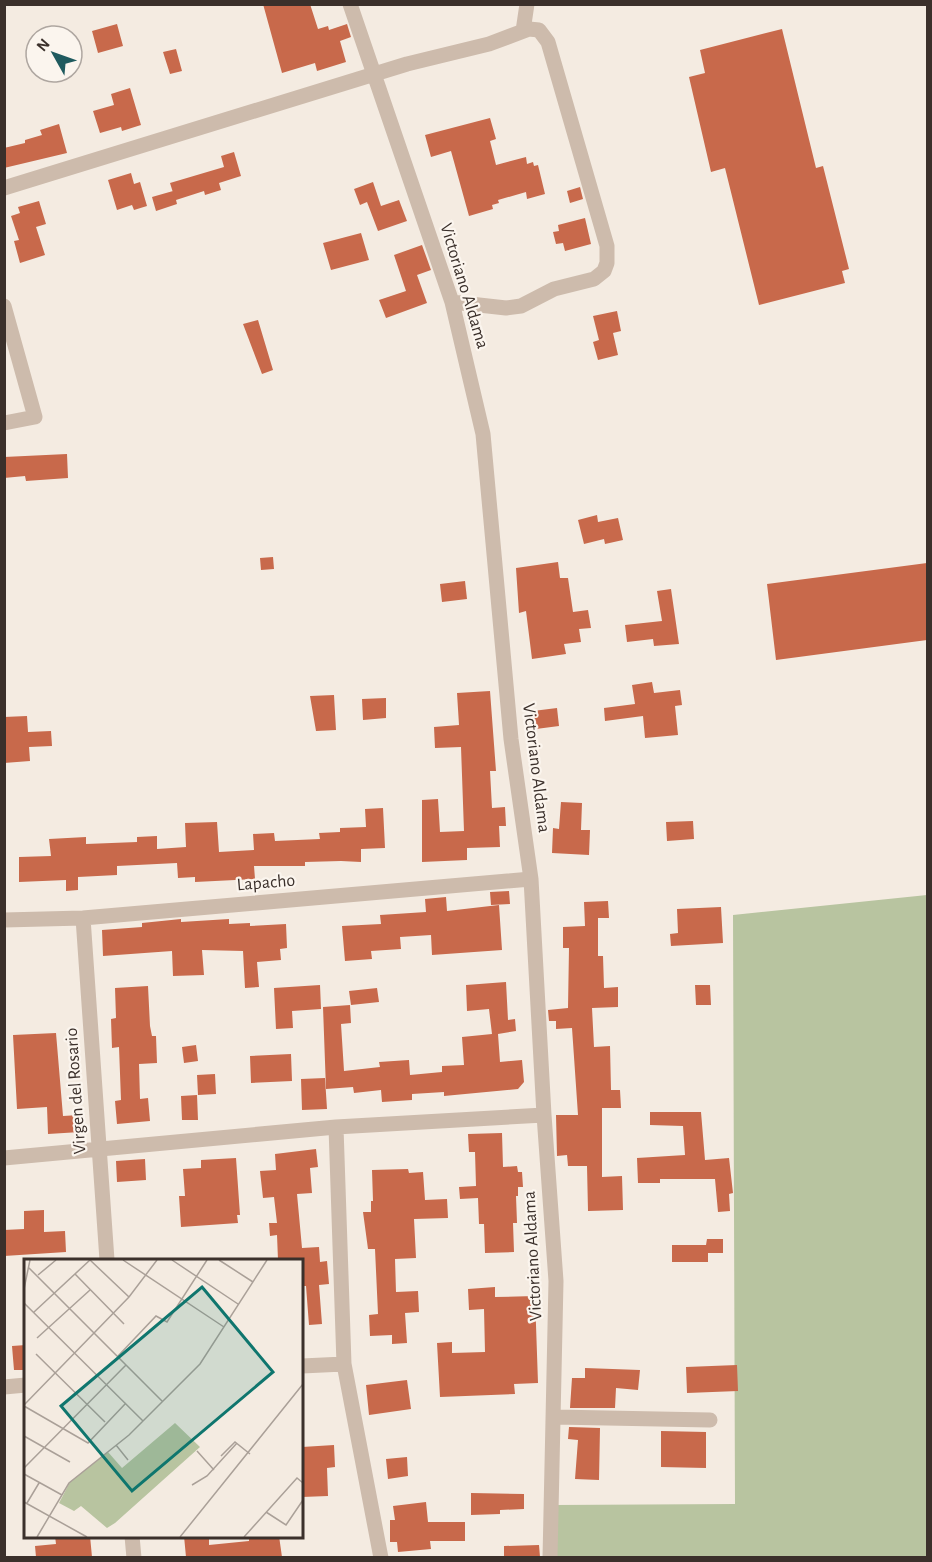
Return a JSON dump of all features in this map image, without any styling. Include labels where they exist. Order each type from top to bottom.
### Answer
[{"type":"street","name":"Victoriano Aldama","points":[[350,4],[453,302],[483,434],[512,739],[531,879],[556,1281],[555,1417],[550,1557]]},
{"type":"street","points":[[523,31],[527,4]]},
{"type":"street","points":[[4,188],[437,55],[489,44],[523,31],[539,30],[548,42],[607,246],[607,263],[604,271],[594,279],[554,289],[521,306],[506,308],[453,302]]},
{"type":"street","points":[[4,306],[35,417],[4,423]]},
{"type":"street","name":"Lapacho","points":[[4,920],[83,918],[531,879]]},
{"type":"street","name":"Virgen del Rosario","points":[[83,918],[108,1259]]},
{"type":"street","points":[[4,1158],[336,1127],[544,1115]]},
{"type":"street","points":[[336,1127],[344,1364],[381,1557]]},
{"type":"street","points":[[303,1366],[344,1364]]},
{"type":"street","points":[[4,1387],[24,1385]]},
{"type":"street","points":[[555,1417],[710,1420]]},
{"type":"street","points":[[132,1538],[134,1557]]},
{"type":"green space","points":[[927,895],[927,1557],[553,1558],[554,1505],[735,1504],[733,915]]},
{"type":"building","points":[[263,4],[310,4],[318,29],[328,26],[329,30],[347,24],[351,37],[340,41],[346,62],[317,71],[315,63],[282,73]]},
{"type":"building","points":[[117,24],[123,46],[98,53],[92,31]]},
{"type":"building","points":[[782,29],[816,168],[823,166],[849,269],[842,271],[845,283],[759,305],[725,168],[711,172],[689,77],[705,73],[700,50]]},
{"type":"building","points":[[176,49],[182,71],[170,74],[163,52]]},
{"type":"building","points":[[130,88],[141,125],[122,131],[121,127],[100,133],[93,111],[114,105],[111,94]]},
{"type":"building","points":[[490,118],[496,139],[490,141],[496,165],[526,157],[527,164],[533,162],[534,166],[538,165],[545,194],[527,199],[526,192],[498,200],[499,203],[492,205],[493,209],[469,216],[451,151],[431,157],[425,135]]},
{"type":"building","points":[[59,124],[67,153],[4,168],[4,148],[25,143],[25,140],[42,135],[40,130]]},
{"type":"building","points":[[234,152],[241,176],[219,183],[221,190],[205,195],[204,191],[176,200],[177,204],[156,211],[152,197],[173,191],[170,183],[224,167],[221,156]]},
{"type":"building","points":[[131,173],[134,184],[140,182],[147,206],[134,210],[132,205],[117,210],[108,180]]},
{"type":"building","points":[[373,182],[381,206],[399,200],[407,221],[378,231],[367,202],[360,205],[354,189]]},
{"type":"building","points":[[580,187],[583,199],[570,203],[567,191]]},
{"type":"building","points":[[39,201],[46,224],[36,227],[45,255],[20,263],[14,241],[19,240],[11,216],[20,213],[18,207]]},
{"type":"building","points":[[585,218],[591,244],[565,251],[563,243],[556,244],[553,232],[559,231],[558,225]]},
{"type":"building","points":[[361,233],[369,260],[331,270],[323,243]]},
{"type":"building","points":[[422,245],[431,270],[417,275],[427,303],[386,318],[379,300],[406,291],[394,255]]},
{"type":"building","points":[[617,311],[621,331],[613,333],[618,355],[598,360],[593,342],[599,340],[593,316]]},
{"type":"building","points":[[258,320],[273,370],[262,374],[243,324]]},
{"type":"building","points":[[67,454],[68,478],[26,481],[25,476],[4,478],[4,457]]},
{"type":"building","points":[[597,515],[598,522],[618,518],[623,540],[605,544],[604,539],[584,544],[578,520]]},
{"type":"building","points":[[273,557],[274,569],[261,570],[260,558]]},
{"type":"building","points":[[558,562],[560,578],[568,578],[573,612],[588,610],[591,628],[579,629],[581,642],[564,644],[566,654],[532,659],[526,611],[519,613],[516,568]]},
{"type":"building","points":[[927,563],[927,640],[776,660],[767,584]]},
{"type":"building","points":[[465,581],[467,599],[442,602],[440,584]]},
{"type":"building","points":[[671,589],[679,644],[654,646],[653,639],[627,642],[625,625],[662,621],[657,591]]},
{"type":"building","points":[[652,682],[654,693],[680,690],[682,705],[675,706],[678,735],[645,738],[643,716],[605,721],[604,708],[635,704],[632,685]]},
{"type":"building","points":[[490,691],[496,771],[490,771],[492,808],[505,807],[506,826],[499,826],[500,847],[467,848],[467,860],[422,862],[422,800],[438,799],[440,832],[464,831],[461,747],[435,748],[434,727],[459,725],[457,693]]},
{"type":"building","points":[[334,695],[336,730],[316,731],[310,696]]},
{"type":"building","points":[[386,698],[386,718],[363,720],[362,699]]},
{"type":"building","points":[[557,708],[559,726],[536,729],[533,711]]},
{"type":"building","points":[[27,716],[28,732],[51,731],[52,746],[29,747],[30,761],[4,763],[4,717]]},
{"type":"building","points":[[561,802],[582,803],[581,830],[590,830],[589,855],[552,853],[553,828],[559,829]]},
{"type":"building","points":[[383,808],[385,848],[361,849],[361,862],[305,862],[305,866],[254,866],[255,879],[195,882],[195,877],[178,878],[177,863],[117,866],[117,875],[78,877],[78,890],[66,891],[66,880],[19,882],[19,857],[51,856],[49,839],[86,837],[86,844],[137,842],[137,837],[157,836],[157,849],[186,847],[185,823],[217,822],[219,852],[254,850],[253,834],[274,833],[275,841],[320,839],[319,833],[340,832],[340,828],[366,827],[365,809]]},
{"type":"building","points":[[693,821],[694,839],[667,841],[666,822]]},
{"type":"building","points":[[509,891],[510,904],[491,905],[490,892]]},
{"type":"building","points":[[446,897],[447,911],[499,905],[502,950],[432,955],[431,935],[400,937],[401,949],[371,951],[372,959],[345,961],[342,926],[381,924],[380,915],[426,912],[425,899]]},
{"type":"building","points":[[608,901],[609,918],[598,918],[598,956],[603,956],[604,988],[618,987],[618,1007],[592,1008],[594,1047],[610,1046],[611,1090],[620,1090],[621,1108],[602,1108],[602,1177],[622,1176],[623,1210],[588,1211],[587,1166],[568,1166],[567,1155],[557,1156],[556,1115],[578,1115],[572,1028],[556,1029],[556,1021],[549,1021],[548,1010],[568,1008],[569,948],[563,948],[563,927],[585,926],[584,902]]},
{"type":"building","points":[[721,907],[723,943],[671,946],[670,934],[678,933],[677,909]]},
{"type":"building","points":[[181,919],[181,922],[229,919],[229,924],[250,923],[250,926],[286,924],[287,948],[280,949],[281,960],[257,962],[259,987],[245,988],[243,951],[202,950],[204,975],[173,976],[172,951],[103,956],[102,930],[142,927],[142,923]]},
{"type":"building","points":[[506,982],[508,1020],[515,1019],[516,1031],[498,1034],[500,1062],[522,1060],[524,1082],[518,1089],[444,1096],[444,1092],[412,1094],[412,1100],[382,1102],[381,1090],[354,1093],[353,1087],[326,1089],[323,1007],[350,1005],[351,1023],[341,1024],[344,1071],[380,1067],[379,1062],[409,1060],[410,1075],[442,1072],[442,1066],[464,1065],[462,1037],[492,1034],[489,1009],[467,1011],[466,985]]},
{"type":"building","points":[[320,985],[321,1009],[292,1011],[293,1028],[276,1029],[274,988]]},
{"type":"building","points":[[695,985],[710,985],[711,1005],[696,1005]]},
{"type":"building","points":[[148,986],[150,1026],[152,1036],[156,1036],[157,1063],[139,1064],[140,1099],[148,1098],[150,1121],[117,1124],[115,1101],[121,1100],[119,1047],[112,1048],[111,1019],[116,1018],[115,988]]},
{"type":"building","points":[[377,988],[379,1002],[351,1005],[349,991]]},
{"type":"building","points":[[56,1033],[63,1116],[79,1115],[80,1132],[48,1134],[47,1107],[17,1109],[13,1035]]},
{"type":"building","points":[[196,1045],[198,1061],[184,1063],[182,1047]]},
{"type":"building","points":[[291,1054],[292,1081],[251,1083],[250,1056]]},
{"type":"building","points":[[215,1074],[216,1094],[198,1095],[197,1075]]},
{"type":"building","points":[[325,1078],[327,1109],[302,1110],[301,1079]]},
{"type":"building","points":[[197,1095],[198,1120],[182,1120],[181,1096]]},
{"type":"building","points":[[650,1112],[701,1112],[705,1160],[729,1158],[733,1193],[729,1194],[730,1211],[718,1212],[715,1179],[660,1179],[660,1183],[638,1183],[637,1158],[685,1155],[683,1126],[650,1125]]},
{"type":"building","points":[[502,1133],[503,1167],[517,1166],[518,1172],[522,1172],[523,1187],[518,1187],[518,1196],[516,1196],[517,1223],[513,1223],[514,1252],[485,1253],[484,1224],[479,1224],[478,1198],[460,1199],[459,1187],[476,1186],[475,1152],[469,1152],[468,1134]]},
{"type":"building","points":[[316,1149],[318,1167],[310,1168],[312,1193],[297,1194],[302,1248],[319,1247],[320,1262],[327,1261],[329,1284],[319,1285],[322,1324],[309,1325],[306,1286],[303,1286],[303,1259],[278,1259],[277,1235],[270,1236],[269,1223],[277,1223],[274,1197],[263,1198],[260,1171],[276,1170],[275,1154]]},
{"type":"building","points":[[236,1158],[240,1215],[237,1215],[238,1223],[181,1227],[179,1196],[185,1196],[183,1169],[201,1168],[201,1160]]},
{"type":"building","points":[[145,1159],[146,1180],[117,1182],[116,1161]]},
{"type":"building","points":[[408,1169],[409,1173],[423,1172],[425,1200],[447,1199],[448,1218],[414,1219],[416,1258],[395,1259],[396,1292],[418,1291],[419,1312],[405,1313],[407,1343],[392,1344],[392,1335],[370,1336],[369,1315],[378,1314],[375,1249],[368,1249],[363,1212],[371,1212],[372,1170]]},
{"type":"building","points":[[44,1210],[44,1232],[65,1231],[66,1252],[4,1256],[4,1230],[24,1229],[24,1211]]},
{"type":"building","points":[[707,1239],[723,1239],[723,1253],[708,1253],[708,1262],[672,1262],[672,1245],[706,1245]]},
{"type":"building","points":[[495,1287],[495,1297],[535,1296],[538,1383],[514,1384],[515,1394],[440,1397],[437,1343],[452,1342],[452,1353],[485,1352],[484,1309],[469,1310],[468,1289]]},
{"type":"building","points":[[24,1345],[24,1370],[14,1370],[12,1346]]},
{"type":"building","points":[[737,1365],[738,1391],[687,1393],[686,1367]]},
{"type":"building","points":[[585,1368],[640,1370],[638,1390],[616,1388],[615,1408],[570,1408],[572,1378],[585,1378]]},
{"type":"building","points":[[407,1380],[411,1409],[369,1415],[366,1385]]},
{"type":"building","points":[[569,1427],[600,1428],[599,1480],[575,1479],[578,1440],[568,1439]]},
{"type":"building","points":[[661,1431],[706,1432],[706,1468],[661,1467]]},
{"type":"building","points":[[334,1445],[335,1467],[327,1468],[328,1496],[303,1497],[303,1447]]},
{"type":"building","points":[[407,1457],[408,1476],[388,1479],[386,1459]]},
{"type":"building","points":[[471,1493],[524,1494],[524,1509],[500,1510],[500,1514],[471,1515]]},
{"type":"building","points":[[426,1502],[428,1522],[465,1522],[465,1541],[430,1541],[431,1549],[398,1552],[397,1542],[390,1542],[390,1520],[395,1520],[393,1506]]},
{"type":"building","points":[[55,1538],[90,1538],[92,1557],[36,1557],[35,1546],[56,1544]]},
{"type":"building","points":[[184,1538],[209,1538],[209,1545],[249,1541],[249,1538],[279,1538],[282,1557],[186,1557]]},
{"type":"building","points":[[539,1545],[540,1557],[504,1557],[504,1546]]}]
